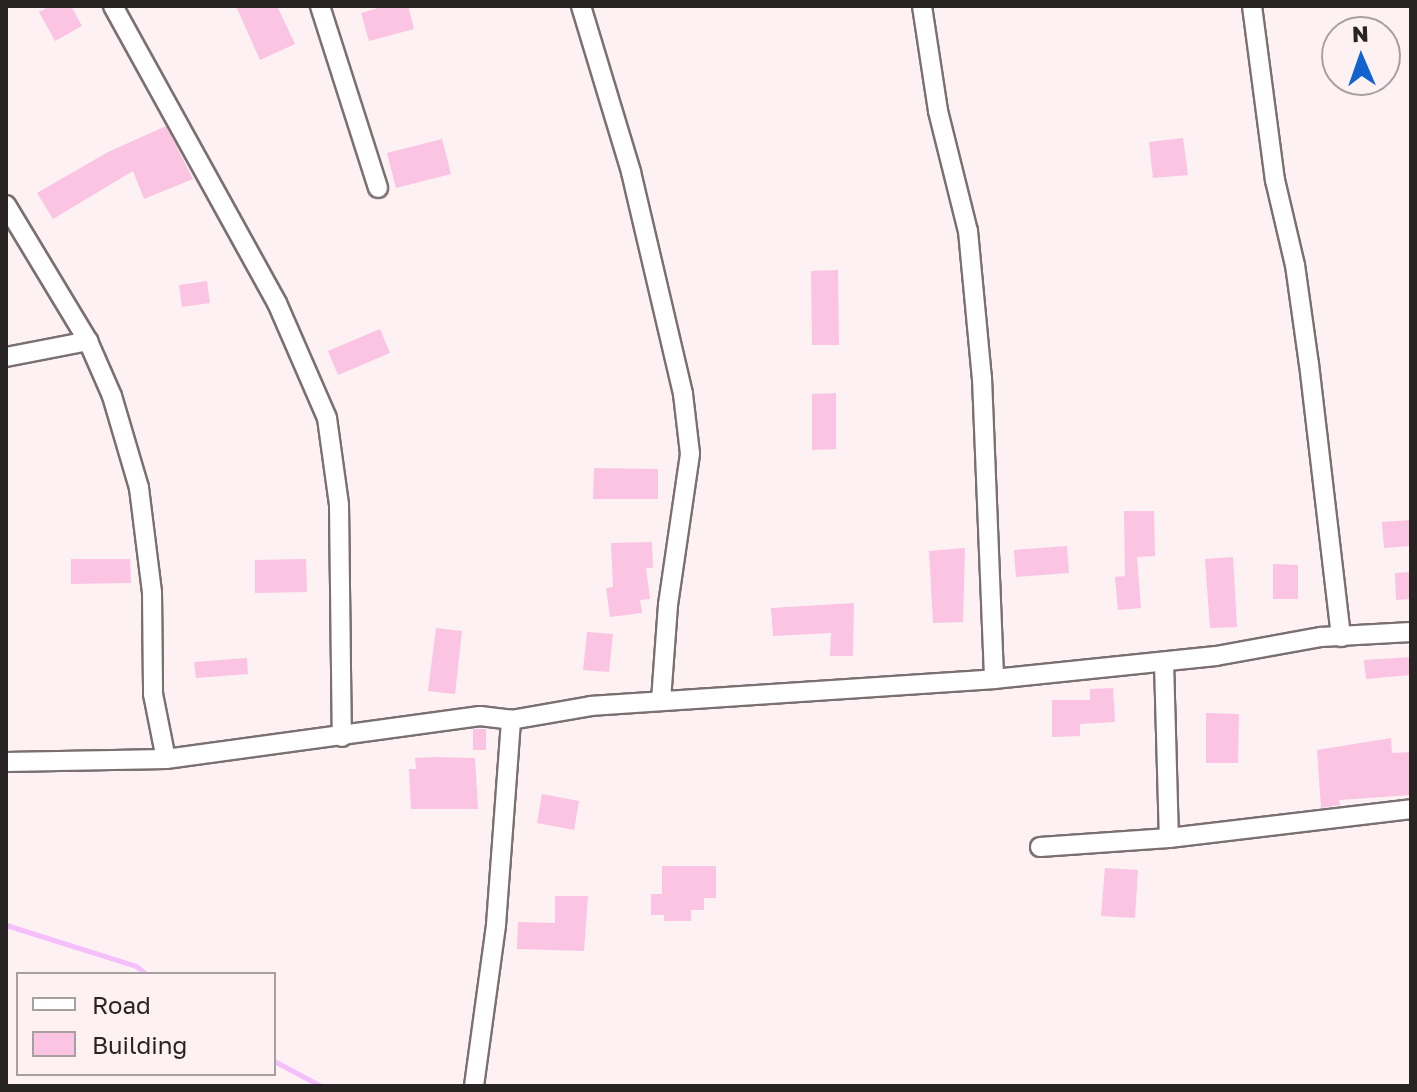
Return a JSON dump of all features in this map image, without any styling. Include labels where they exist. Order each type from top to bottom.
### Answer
[{"type":"street","points":[[113,6],[277,303],[327,418],[339,505],[342,737]]},
{"type":"street","points":[[320,6],[378,188]]},
{"type":"street","points":[[581,6],[631,172],[683,394],[690,454],[668,605],[661,700]]},
{"type":"street","points":[[922,6],[938,111],[968,231],[982,378],[994,679]]},
{"type":"street","points":[[1252,6],[1275,180],[1309,364],[1341,637]]},
{"type":"street","points":[[6,205],[88,341],[112,396],[139,488],[152,592],[153,694],[166,759]]},
{"type":"street","points":[[6,357],[88,341]]},
{"type":"street","points":[[6,762],[166,759],[480,716],[511,720],[591,706],[661,700],[994,679],[1164,662],[1341,637],[1411,632]]},
{"type":"street","points":[[1164,662],[1169,838]]},
{"type":"street","points":[[474,1086],[496,925],[511,720]]},
{"type":"street","points":[[1040,847],[1169,838],[1411,809]]},
{"type":"building","points":[[50,6],[71,6],[82,26],[55,41],[39,12]]},
{"type":"building","points":[[236,6],[277,6],[295,44],[260,60]]},
{"type":"building","points":[[385,6],[408,6],[414,29],[369,41],[361,13]]},
{"type":"building","points":[[166,126],[193,179],[144,199],[133,171],[53,219],[37,193],[108,152]]},
{"type":"building","points":[[1183,138],[1188,175],[1153,178],[1149,142]]},
{"type":"building","points":[[442,139],[451,174],[396,188],[387,153]]},
{"type":"building","points":[[838,270],[839,345],[812,345],[811,271]]},
{"type":"building","points":[[207,281],[210,303],[182,307],[179,285]]},
{"type":"building","points":[[380,329],[390,353],[338,375],[328,351]]},
{"type":"building","points":[[836,393],[836,449],[812,450],[812,394]]},
{"type":"building","points":[[594,468],[658,469],[658,499],[593,499]]},
{"type":"building","points":[[1124,511],[1154,511],[1155,556],[1137,557],[1141,608],[1118,610],[1115,577],[1125,576]]},
{"type":"building","points":[[1411,520],[1411,546],[1384,548],[1382,522]]},
{"type":"building","points":[[652,542],[653,568],[646,568],[650,599],[640,600],[642,613],[610,617],[606,588],[613,587],[611,543]]},
{"type":"building","points":[[1067,546],[1069,573],[1016,577],[1014,550]]},
{"type":"building","points":[[965,548],[963,622],[933,623],[929,551]]},
{"type":"building","points":[[1233,557],[1237,627],[1210,628],[1205,559]]},
{"type":"building","points":[[71,559],[130,559],[131,583],[71,584]]},
{"type":"building","points":[[306,559],[307,592],[255,593],[255,560]]},
{"type":"building","points":[[1273,564],[1298,565],[1298,599],[1273,599]]},
{"type":"building","points":[[1411,572],[1411,599],[1396,600],[1395,573]]},
{"type":"building","points":[[854,603],[853,656],[830,656],[831,633],[773,636],[771,608]]},
{"type":"building","points":[[436,628],[462,631],[455,694],[428,691]]},
{"type":"building","points":[[587,632],[613,634],[609,672],[583,670]]},
{"type":"building","points":[[1411,657],[1411,675],[1366,679],[1364,660]]},
{"type":"building","points":[[247,658],[248,674],[196,678],[194,662]]},
{"type":"building","points":[[1113,688],[1115,722],[1080,724],[1080,736],[1052,737],[1052,700],[1090,700],[1090,689]]},
{"type":"building","points":[[1206,713],[1239,714],[1238,763],[1206,763]]},
{"type":"building","points":[[473,729],[486,729],[486,750],[473,750]]},
{"type":"building","points":[[1391,738],[1392,753],[1411,752],[1411,795],[1339,800],[1340,805],[1321,808],[1317,750]]},
{"type":"building","points":[[415,758],[475,758],[478,809],[411,809],[409,769],[416,769]]},
{"type":"building","points":[[542,794],[579,801],[574,830],[537,823]]},
{"type":"building","points":[[662,866],[716,866],[716,898],[704,898],[704,910],[691,910],[691,921],[664,921],[664,915],[651,915],[651,894],[662,894]]},
{"type":"building","points":[[1105,868],[1138,870],[1135,918],[1101,916]]},
{"type":"building","points":[[555,896],[588,896],[584,951],[517,949],[518,922],[555,923]]},
{"type":"waterway","points":[[6,925],[136,966],[144,972]]},
{"type":"waterway","points":[[276,1062],[321,1086]]}]
